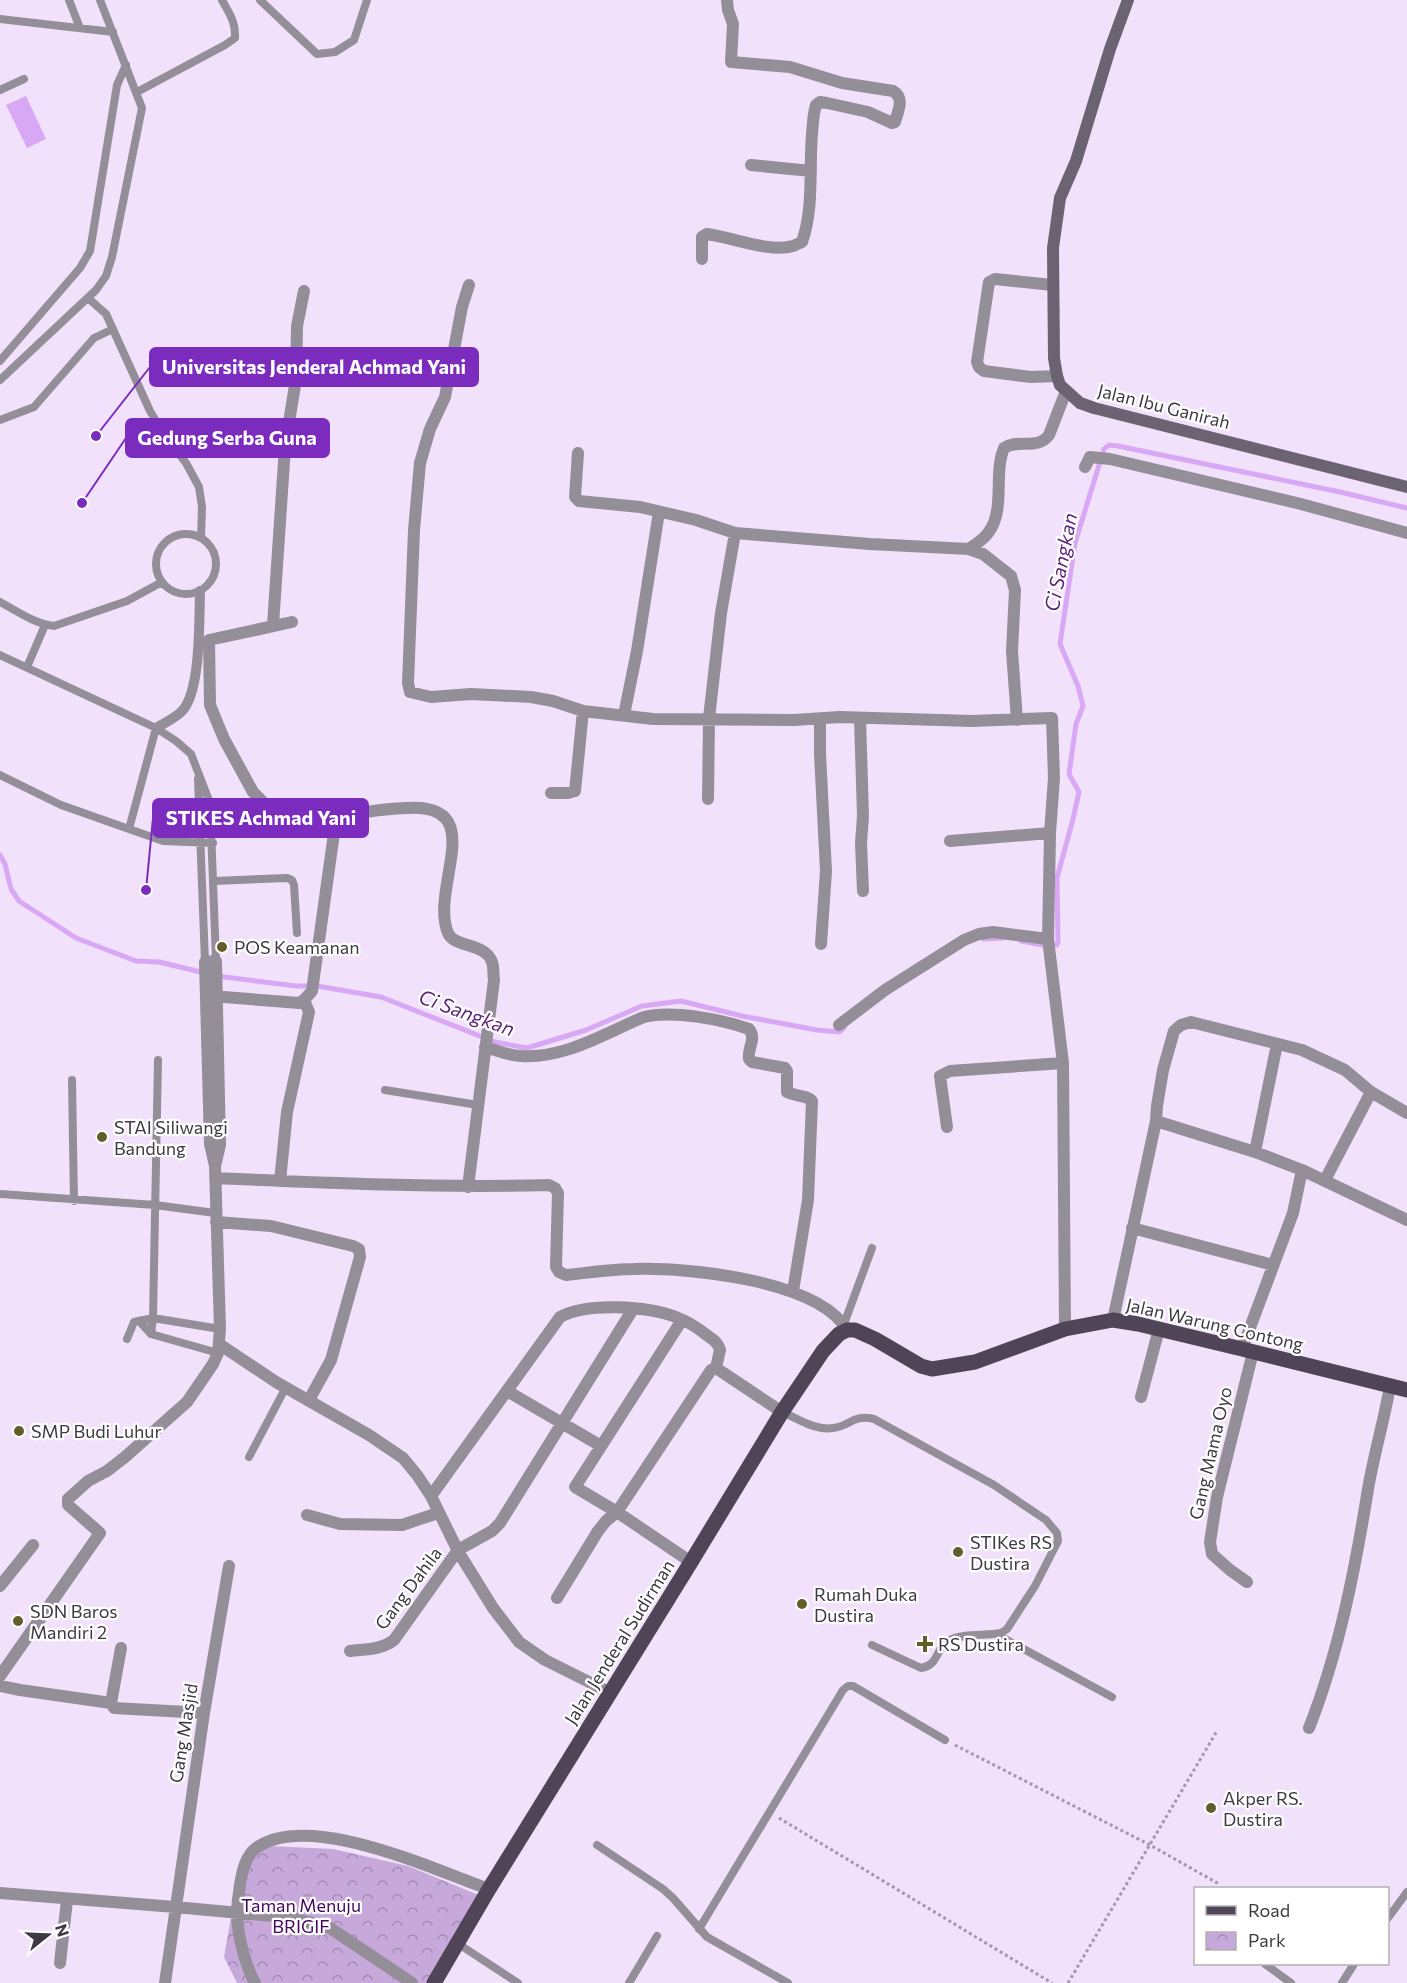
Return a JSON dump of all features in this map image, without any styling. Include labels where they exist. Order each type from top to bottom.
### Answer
[{"type":"main road","name":"Jalan Ibu Ganirah","points":[[1128,0],[1110,49],[1076,161],[1060,198],[1053,248],[1054,358],[1060,385],[1080,403],[1094,408],[1407,488]]},
{"type":"main road","name":"Jalan Warung Contong","points":[[845,1327],[866,1335],[921,1366],[932,1369],[967,1364],[1065,1329],[1113,1320],[1248,1350],[1407,1390]]},
{"type":"main road","name":"Jalan Jenderal Sudirman","points":[[434,1983],[489,1889],[782,1412],[832,1341],[845,1327]]},
{"type":"street","points":[[702,259],[702,237],[707,234],[772,247],[794,246],[802,242],[810,195],[816,105],[820,102],[868,112],[892,123],[895,122],[901,100],[893,92],[842,83],[790,67],[732,62],[733,24],[727,0]]},
{"type":"street","points":[[751,165],[811,171]]},
{"type":"street","points":[[1053,285],[995,279],[989,282],[977,362],[984,370],[1031,377],[1057,376]]},
{"type":"street","points":[[469,285],[462,307],[445,397],[430,429],[420,463],[414,530],[409,691],[416,695],[431,696],[471,694],[531,697],[554,701],[583,711],[653,719],[860,718],[972,721],[1052,718],[1054,778],[1050,833],[1048,939],[1063,1063],[1065,1329]]},
{"type":"street","points":[[273,625],[285,447],[296,380],[297,326],[304,291]]},
{"type":"street","points":[[969,549],[988,533],[994,523],[1004,448],[1009,445],[1038,444],[1045,441],[1066,391]]},
{"type":"street","points":[[578,453],[575,497],[579,501],[640,507],[696,520],[735,533],[969,549],[983,554],[1011,576],[1015,590],[1012,651],[1017,720]]},
{"type":"street","points":[[1085,467],[1090,457],[1093,456],[1110,459],[1301,504],[1407,533]]},
{"type":"street","points":[[624,715],[637,651],[658,512]]},
{"type":"street","points":[[708,799],[709,718],[721,613],[735,533]]},
{"type":"street","points":[[156,728],[183,711],[192,697],[198,648],[200,591]]},
{"type":"street","points":[[292,622],[209,640],[210,705],[224,740],[253,792],[282,818],[331,821],[373,810],[416,807],[435,810],[443,814],[449,823],[453,833],[453,845],[446,881],[448,933],[453,940],[486,952],[492,962],[494,980],[468,1187]]},
{"type":"street","points":[[551,793],[568,794],[575,791],[583,711]]},
{"type":"street","points":[[860,718],[863,891]]},
{"type":"street","points":[[820,719],[826,871],[821,944]]},
{"type":"street","points":[[280,1181],[287,1112],[309,1012],[310,991],[336,829],[331,821]]},
{"type":"street","points":[[950,841],[1050,833]]},
{"type":"street","points":[[839,1025],[885,990],[964,940],[993,932],[1048,939]]},
{"type":"street","points":[[0,1676],[100,1533],[68,1505],[68,1499],[88,1481],[107,1471],[125,1457],[187,1402],[206,1375],[218,1348],[220,1329],[215,1172],[210,1144],[213,1075],[211,964]]},
{"type":"street","points":[[212,994],[299,1003],[310,991]]},
{"type":"street","points":[[485,1041],[523,1057],[558,1052],[579,1046],[655,1014],[693,1016],[748,1029],[752,1038],[748,1059],[752,1062],[785,1068],[787,1092],[809,1098],[812,1101],[808,1200],[793,1291]]},
{"type":"street","points":[[1113,1320],[1156,1121],[1166,1060],[1174,1031],[1181,1025],[1191,1022],[1302,1050],[1345,1070],[1371,1092],[1407,1113]]},
{"type":"street","points":[[1255,1152],[1277,1044]]},
{"type":"street","points":[[947,1126],[940,1076],[944,1073],[1063,1063]]},
{"type":"street","points":[[1325,1180],[1371,1092]]},
{"type":"street","points":[[1156,1121],[1255,1152],[1302,1170],[1407,1220]]},
{"type":"street","name":"Gang Mama Oyo","points":[[1247,1582],[1212,1554],[1210,1542],[1217,1497],[1248,1350],[1273,1265],[1293,1213],[1302,1170]]},
{"type":"street","points":[[215,1172],[280,1181],[380,1186],[549,1185],[558,1193],[556,1267],[559,1272],[566,1275],[634,1269],[676,1270],[762,1282],[793,1291],[828,1310],[845,1327]]},
{"type":"street","points":[[216,1217],[271,1226],[359,1249],[357,1266],[332,1360],[309,1400]]},
{"type":"street","points":[[1132,1228],[1273,1265]]},
{"type":"street","points":[[431,1496],[560,1317],[588,1308],[633,1309],[661,1313],[682,1320],[705,1333],[719,1346],[716,1368]]},
{"type":"street","points":[[458,1550],[497,1527],[633,1309]]},
{"type":"street","points":[[682,1320],[575,1486],[691,1562]]},
{"type":"street","points":[[1141,1397],[1159,1329]]},
{"type":"street","points":[[218,1348],[369,1435],[403,1458],[431,1496],[458,1550],[493,1608],[519,1642],[545,1660],[611,1693]]},
{"type":"street","points":[[716,1368],[782,1412]]},
{"type":"street","points":[[556,1598],[598,1531],[617,1512],[711,1370],[716,1368]]},
{"type":"street","points":[[1309,1728],[1324,1690],[1335,1650],[1363,1529],[1368,1488],[1390,1386]]},
{"type":"street","points":[[507,1391],[601,1446]]},
{"type":"street","points":[[307,1515],[340,1524],[402,1525],[438,1513]]},
{"type":"street","points":[[0,1586],[33,1545]]},
{"type":"street","name":"Gang Dahila","points":[[350,1651],[377,1648],[388,1645],[394,1640],[458,1550]]},
{"type":"street","name":"Gang Masjid","points":[[165,1983],[204,1713],[230,1566]]},
{"type":"street","points":[[121,1648],[111,1703],[114,1708],[204,1713]]},
{"type":"street","points":[[0,1686],[111,1703]]},
{"type":"street","points":[[255,1983],[243,1951],[237,1913],[242,1872],[255,1849],[283,1837],[317,1836],[358,1844],[412,1859],[489,1889]]},
{"type":"street","points":[[0,1893],[294,1918],[330,1928],[412,1983]]},
{"type":"street","points":[[60,1963],[67,1900]]},
{"type":"lane","points":[[69,0],[81,28]]},
{"type":"lane","points":[[0,380],[88,298],[106,276],[112,257],[142,108],[100,0]]},
{"type":"lane","points":[[137,92],[235,38],[234,21],[222,0]]},
{"type":"lane","points":[[260,0],[317,54],[334,52],[354,40],[367,0]]},
{"type":"lane","points":[[0,19],[113,32]]},
{"type":"lane","points":[[0,362],[81,268],[90,251],[117,85],[126,64]]},
{"type":"lane","points":[[0,90],[24,79]]},
{"type":"lane","points":[[88,298],[106,314],[150,411],[186,463],[199,487],[202,507],[201,538]]},
{"type":"lane","points":[[0,420],[34,407],[94,338],[113,329]]},
{"type":"lane","points":[[183,534],[201,538],[213,551],[216,560],[213,578],[200,591],[182,594],[162,582],[157,565],[158,556],[167,542],[174,537],[183,534]]},
{"type":"lane","points":[[0,602],[45,625],[54,626],[127,601],[162,582]]},
{"type":"lane","points":[[27,668],[45,625]]},
{"type":"lane","points":[[0,655],[156,728],[191,754],[210,803],[214,881],[211,964]]},
{"type":"lane","points":[[129,829],[156,728]]},
{"type":"lane","points":[[198,772],[211,964]]},
{"type":"lane","points":[[0,775],[61,805],[163,842],[213,843]]},
{"type":"lane","points":[[214,881],[287,878],[292,880],[297,933]]},
{"type":"lane","points":[[151,1334],[158,1060]]},
{"type":"lane","points":[[72,1080],[74,1201]]},
{"type":"lane","points":[[385,1090],[478,1105]]},
{"type":"lane","points":[[0,1194],[155,1205],[216,1217]]},
{"type":"lane","points":[[845,1327],[872,1248]]},
{"type":"lane","points":[[127,1338],[131,1325],[153,1318],[220,1329]]},
{"type":"lane","points":[[139,1321],[151,1334],[218,1348]]},
{"type":"lane","points":[[249,1457],[286,1387]]},
{"type":"lane","points":[[782,1412],[821,1428],[833,1428],[862,1416],[874,1419],[994,1485],[1046,1520],[1054,1528],[1058,1541],[1035,1586],[1007,1629],[996,1634],[951,1639],[943,1645],[935,1661],[929,1667],[921,1668],[872,1645]]},
{"type":"lane","points":[[996,1634],[1112,1697]]},
{"type":"lane","points":[[699,1929],[830,1711],[848,1686],[853,1686],[945,1740]]},
{"type":"lane","points":[[597,1845],[663,1889],[707,1937],[788,1983]]},
{"type":"lane","points":[[1389,1917],[1407,1892]]},
{"type":"lane","points":[[630,1983],[657,1936]]},
{"type":"lane","points":[[457,1943],[518,1983]]},
{"type":"lane","points":[[1266,1965],[1291,1983]]},
{"type":"lane","points":[[1342,1983],[1353,1965]]},
{"type":"path","points":[[1068,1983],[1217,1731]]},
{"type":"path","points":[[945,1740],[1150,1845],[1219,1884]]},
{"type":"path","points":[[769,1812],[1052,1983]]},
{"type":"green space","name":"Taman Menuju BRIGIF","points":[[270,1846],[333,1849],[408,1866],[481,1896],[427,1983],[237,1983],[224,1957],[242,1857]]},
{"type":"shaded area","points":[[26,96],[46,139],[27,148],[6,105]]},
{"type":"waterway","name":"Ci Sangkan","points":[[1054,945],[1058,942],[1057,878],[1079,792],[1069,774],[1076,724],[1083,706],[1078,686],[1060,644],[1075,543],[1104,449],[1109,445],[1118,446],[1407,508]]},
{"type":"waterway","name":"Ci Sangkan","points":[[0,855],[5,864],[11,889],[19,901],[76,938],[136,961],[159,962],[205,973]]},
{"type":"waterway","name":"Ci Sangkan","points":[[983,939],[1003,938]]},
{"type":"waterway","name":"Ci Sangkan","points":[[1021,941],[1043,945]]},
{"type":"waterway","name":"Ci Sangkan","points":[[217,976],[296,986],[317,986],[381,997],[495,1042],[527,1048],[586,1030],[642,1006],[681,1001],[742,1016],[817,1030],[839,1032],[844,1028]]},
{"type":"place","name":"Universitas Jenderal Achmad Yani","points":[[96,436]]},
{"type":"place","name":"Gedung Serba Guna","points":[[82,503]]},
{"type":"place","name":"STIKES Achmad Yani","points":[[146,890]]},
{"type":"place","name":"POS Keamanan","points":[[222,947]]},
{"type":"place","name":"STAI Siliwangi Bandung","points":[[102,1137]]},
{"type":"place","name":"SMP Budi Luhur","points":[[19,1431]]},
{"type":"place","name":"STIKes RS Dustira","points":[[958,1552]]},
{"type":"place","name":"Rumah Duka Dustira","points":[[802,1604]]},
{"type":"place","name":"SDN Baros Mandiri 2","points":[[18,1621]]},
{"type":"place","name":"RS Dustira","points":[[925,1644]]},
{"type":"place","name":"Akper RS. Dustira","points":[[1211,1808]]}]
